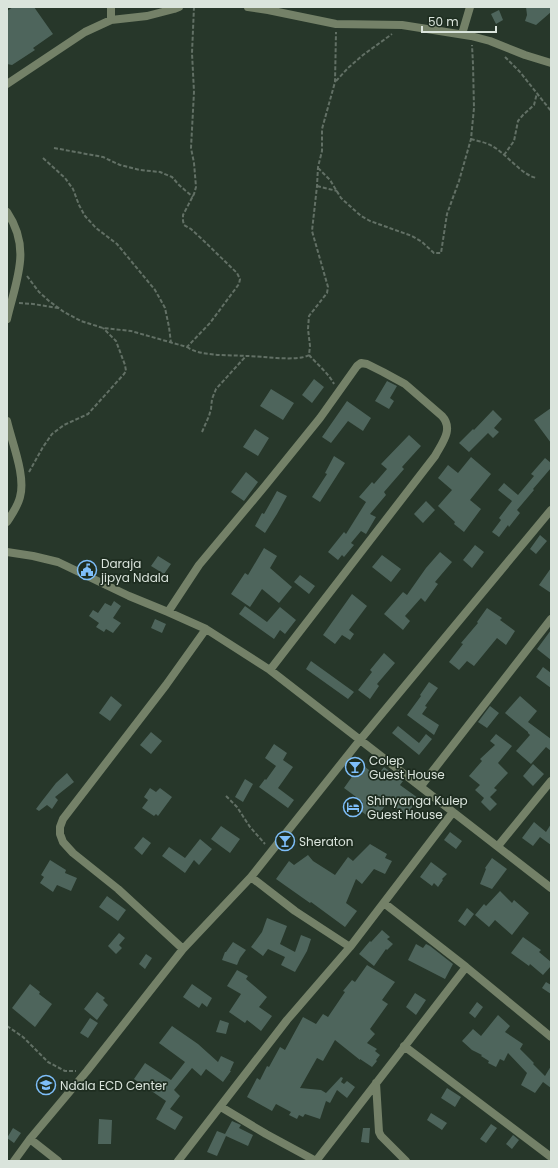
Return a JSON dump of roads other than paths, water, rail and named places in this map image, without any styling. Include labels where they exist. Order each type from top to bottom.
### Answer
[{"type":"street","points":[[111,7],[111,20]]},
{"type":"street","points":[[7,84],[84,32],[111,20],[147,16],[179,7]]},
{"type":"street","points":[[248,7],[336,24],[402,25],[462,34],[490,41],[525,55],[551,63]]},
{"type":"street","points":[[462,34],[470,7]]},
{"type":"street","points":[[7,212],[14,222],[20,247],[20,267],[7,319]]},
{"type":"street","points":[[168,612],[199,565],[320,418],[357,366],[361,363],[366,364],[383,372],[404,384],[445,420],[448,424],[447,432],[435,456],[270,670]]},
{"type":"street","points":[[7,422],[21,475],[22,485],[17,507],[7,522]]},
{"type":"street","points":[[14,1161],[30,1139],[87,1071],[183,949],[272,851],[360,740],[550,512]]},
{"type":"street","points":[[7,552],[58,562],[129,596],[206,630],[270,670],[551,888]]},
{"type":"street","points":[[421,786],[551,619]]},
{"type":"street","points":[[183,949],[118,889],[73,853],[63,842],[60,834],[60,827],[63,819],[166,685],[206,630]]},
{"type":"street","points":[[498,846],[551,781]]},
{"type":"street","points":[[178,1161],[287,1020],[350,947],[453,812]]},
{"type":"street","points":[[250,877],[295,911],[350,947]]},
{"type":"street","points":[[384,903],[466,967],[551,1037]]},
{"type":"street","points":[[221,1107],[266,1134],[316,1161],[466,967]]},
{"type":"street","points":[[404,1046],[551,1157]]},
{"type":"street","points":[[376,1084],[379,1132],[381,1136],[406,1161]]},
{"type":"street","points":[[30,1139],[58,1161]]},
{"type":"place","name":"Daraja jipya Ndala","points":[[87,570]]},
{"type":"place","name":"Colep Guest House","points":[[355,767]]},
{"type":"place","name":"Shinyanga Kulep Guest House","points":[[353,807]]},
{"type":"place","name":"Sheraton","points":[[285,841]]},
{"type":"place","name":"Ndala ECD Center","points":[[46,1085]]}]
